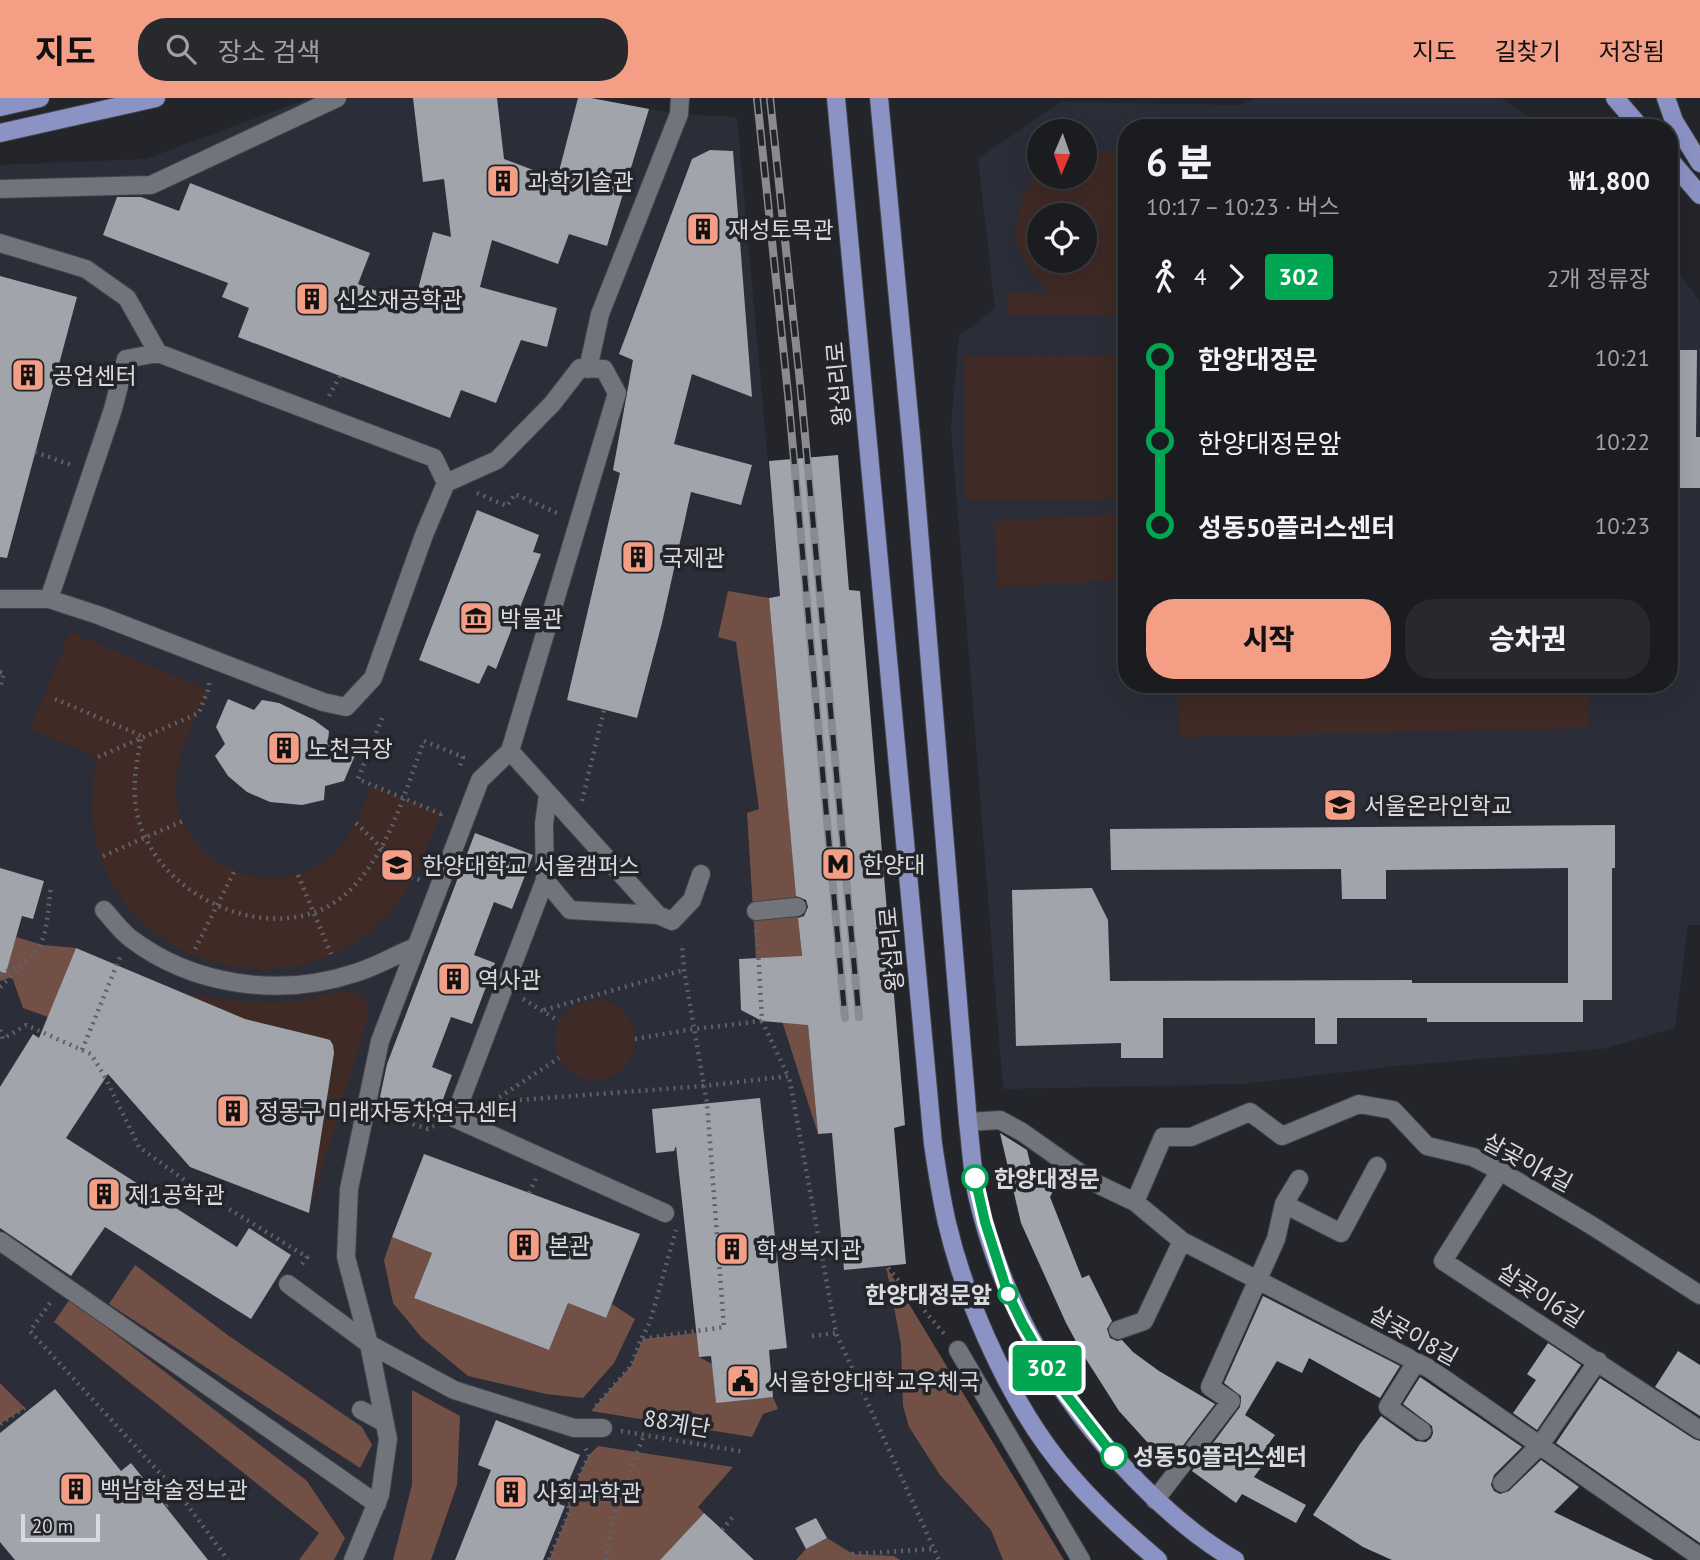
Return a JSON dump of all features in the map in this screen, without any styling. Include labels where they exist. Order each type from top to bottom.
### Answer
[{"type":"main road","points":[[0,107],[40,98]]},
{"type":"main road","points":[[0,133],[156,98]]},
{"type":"main road","name":"왕십리로","points":[[836,98],[933,1144],[947,1224],[973,1305],[1029,1420],[1083,1490],[1112,1520],[1158,1560]]},
{"type":"main road","points":[[879,98],[912,447],[968,1122],[977,1194],[1008,1294],[1054,1379],[1098,1439],[1155,1500],[1198,1535],[1235,1560]]},
{"type":"main road","points":[[1615,98],[1633,119]]},
{"type":"main road","points":[[1666,98],[1673,119]]},
{"type":"main road","points":[[1678,127],[1700,163]]},
{"type":"main road","points":[[1678,169],[1700,195]]},
{"type":"street","points":[[0,189],[151,185],[337,98]]},
{"type":"street","points":[[588,369],[600,314],[679,114],[680,98]]},
{"type":"street","points":[[0,243],[86,269],[127,298],[158,354]]},
{"type":"street","points":[[49,599],[113,409],[126,359],[158,354],[435,458],[446,483]]},
{"type":"street","points":[[0,599],[49,599],[99,615],[323,702],[346,707],[373,678],[424,535],[446,483],[497,460],[552,404],[580,368],[604,369],[617,393],[510,751],[480,780],[380,1041],[349,1189],[346,1257],[369,1343],[388,1439],[380,1496],[353,1560]]},
{"type":"street","points":[[510,751],[658,915]]},
{"type":"street","points":[[548,794],[544,824],[545,880],[454,1118],[665,1213]]},
{"type":"street","points":[[545,880],[570,910],[658,915],[671,920],[692,900],[701,874]]},
{"type":"street","points":[[756,911],[797,907]]},
{"type":"street","points":[[104,910],[128,937],[173,964],[216,980],[264,986],[308,984],[356,973],[415,947]]},
{"type":"street","name":"살곶이4길","points":[[1135,1202],[1163,1137],[1191,1137],[1250,1112],[1282,1136],[1359,1104],[1393,1110],[1427,1146],[1472,1157],[1500,1171],[1700,1295]]},
{"type":"street","name":"살곶이8길","points":[[968,1122],[1000,1121],[1022,1132],[1093,1182],[1135,1202],[1182,1241],[1430,1369],[1700,1558]]},
{"type":"street","points":[[1284,1204],[1341,1233],[1377,1166]]},
{"type":"street","name":"살곶이6길","points":[[1500,1171],[1443,1261],[1598,1360],[1700,1430]]},
{"type":"street","points":[[1155,1500],[1231,1401],[1210,1387],[1276,1240],[1284,1204],[1299,1179]]},
{"type":"street","points":[[0,1241],[377,1504]]},
{"type":"street","points":[[1118,1330],[1144,1321],[1182,1241]]},
{"type":"street","points":[[288,1284],[369,1343],[454,1390],[574,1428],[603,1428]]},
{"type":"street","points":[[958,1350],[1081,1560]]},
{"type":"street","points":[[1502,1483],[1541,1445],[1598,1360]]},
{"type":"street","points":[[1416,1362],[1388,1407],[1422,1431]]},
{"type":"street","points":[[361,1410],[385,1423]]},
{"type":"path","points":[[35,452],[91,472]]},
{"type":"path","points":[[446,483],[507,506],[515,494],[579,520]]},
{"type":"path","points":[[0,672],[4,673],[0,687]]},
{"type":"path","points":[[98,757],[199,713],[210,676]]},
{"type":"path","points":[[55,699],[142,736]]},
{"type":"path","points":[[576,825],[604,710]]},
{"type":"path","points":[[382,718],[358,779],[441,814],[446,803]]},
{"type":"path","points":[[142,736],[134,769],[134,792],[145,838],[157,860],[193,894],[216,907],[265,918],[314,912],[351,889],[381,848],[424,741],[463,757],[455,781]]},
{"type":"path","points":[[103,856],[183,821]]},
{"type":"path","points":[[356,823],[411,877]]},
{"type":"path","points":[[193,953],[234,872]]},
{"type":"path","points":[[298,874],[331,954]]},
{"type":"path","points":[[0,988],[43,945],[51,887]]},
{"type":"path","points":[[756,911],[762,1021],[789,1076],[836,1333],[939,1560]]},
{"type":"path","points":[[641,1339],[724,1327],[707,1103],[682,944]]},
{"type":"path","points":[[0,974],[23,965]]},
{"type":"path","points":[[82,1050],[117,965]]},
{"type":"path","points":[[544,1010],[684,970]]},
{"type":"path","points":[[533,1003],[559,1021]]},
{"type":"path","points":[[635,1039],[694,1028],[762,1021]]},
{"type":"path","points":[[0,1030],[3,1039],[26,1025],[90,1054],[105,1077],[139,1147],[198,1190],[307,1257],[288,1284]]},
{"type":"path","points":[[365,1110],[428,1129],[492,1102],[559,1058]]},
{"type":"path","points":[[492,1102],[704,1086],[789,1076]]},
{"type":"path","points":[[549,1560],[569,1512],[568,1499],[589,1455],[574,1428],[631,1366],[650,1322],[676,1231],[665,1213]]},
{"type":"path","points":[[888,1268],[958,1350]]},
{"type":"path","points":[[43,1314],[30,1331],[180,1495],[228,1560]]},
{"type":"path","points":[[812,1336],[836,1333]]},
{"type":"path","points":[[0,1424],[25,1408]]},
{"type":"path","name":"88계단","points":[[603,1428],[745,1452]]},
{"type":"path","points":[[607,1560],[614,1513],[645,1435]]},
{"type":"path","points":[[166,1506],[180,1495]]},
{"type":"path","points":[[722,1530],[735,1514]]},
{"type":"path","points":[[848,1560],[853,1554],[934,1549]]},
{"type":"shaded area","name":"한양대학교 서울캠퍼스","points":[[310,98],[591,98],[679,114],[737,117],[780,596],[769,598],[818,1134],[832,1133],[886,1266],[1064,1560],[0,1560],[0,165],[146,159]]},
{"type":"shaded area","name":"서울온라인학교","points":[[1254,98],[1501,98],[1532,119],[1118,119],[1118,693],[1678,693],[1678,270],[1700,302],[1700,925],[1688,925],[1675,1028],[1603,1049],[1396,1066],[1243,1084],[1003,1089],[951,427],[959,336],[995,309],[978,159],[1027,125],[1027,189],[1097,189],[1097,119],[1036,119],[1060,102],[1242,105]]},
{"type":"shaded area","points":[[1097,152],[1118,152],[1118,316],[1008,315],[1006,292],[1048,294],[1033,273],[1097,273],[1097,203],[1027,203],[1027,264],[1017,246],[1015,235],[1018,212],[1028,189],[1097,189]]},
{"type":"shaded area","points":[[1118,355],[1118,499],[965,500],[964,356]]},
{"type":"shaded area","points":[[1118,514],[1118,580],[998,587],[994,521]]},
{"type":"shaded area","points":[[728,591],[769,598],[818,1134],[783,1024],[779,958],[756,959],[747,813],[759,809],[736,642],[718,637]]},
{"type":"shaded area","points":[[70,632],[208,690],[188,734],[177,769],[179,810],[190,834],[208,854],[230,869],[255,877],[282,878],[308,871],[332,855],[346,840],[371,785],[441,814],[410,884],[392,910],[382,921],[344,949],[301,965],[257,969],[214,962],[173,945],[138,918],[112,882],[95,837],[92,797],[97,757],[30,729]]},
{"type":"shaded area","points":[[1179,693],[1588,693],[1589,728],[1180,737]]},
{"type":"shaded area","points":[[16,937],[43,945],[76,948],[48,1017],[23,1008],[12,977],[0,981],[0,966],[7,968]]},
{"type":"shaded area","points":[[344,991],[362,995],[368,1005],[368,1017],[309,1213],[334,1053],[332,1044],[323,1038],[245,1019],[185,994],[240,1001],[281,1002]]},
{"type":"shaded area","points":[[595,1000],[610,1003],[623,1012],[632,1025],[635,1040],[632,1055],[623,1068],[610,1077],[595,1080],[580,1077],[567,1068],[558,1055],[555,1040],[558,1025],[567,1012],[580,1003]]},
{"type":"shaded area","points":[[392,1237],[432,1253],[414,1298],[549,1350],[568,1303],[605,1318],[612,1304],[635,1319],[614,1363],[583,1398],[546,1394],[468,1376],[422,1338],[393,1303],[384,1260]]},
{"type":"shaded area","points":[[135,1265],[229,1336],[362,1427],[372,1445],[360,1468],[109,1304]]},
{"type":"shaded area","points":[[886,1266],[1064,1560],[1003,1560],[991,1530],[940,1475],[909,1427],[903,1406],[901,1344]]},
{"type":"shaded area","points":[[70,1299],[307,1481],[345,1538],[334,1560],[299,1560],[319,1533],[54,1322]]},
{"type":"shaded area","points":[[696,1333],[699,1357],[712,1364],[716,1402],[773,1397],[778,1409],[763,1414],[752,1437],[591,1411],[631,1366],[643,1339]]},
{"type":"shaded area","points":[[0,1383],[25,1408],[0,1424]]},
{"type":"shaded area","points":[[412,1390],[460,1416],[457,1485],[431,1560],[393,1560],[412,1485]]},
{"type":"shaded area","points":[[598,1446],[733,1467],[698,1507],[704,1513],[660,1560],[549,1560],[569,1512],[568,1499],[589,1455]]},
{"type":"shaded area","points":[[827,1538],[853,1554],[894,1556],[900,1560],[796,1560],[806,1549]]},
{"type":"building","points":[[413,98],[497,98],[504,159],[557,179],[578,98],[649,109],[607,246],[569,234],[558,264],[492,240],[480,287],[557,308],[547,347],[521,340],[496,403],[461,390],[450,418],[238,337],[249,308],[222,297],[228,283],[103,235],[117,197],[141,197],[179,211],[190,183],[370,253],[358,284],[414,305],[433,232],[451,237],[444,179],[423,182]]},
{"type":"building","points":[[710,150],[733,151],[752,397],[692,374],[674,444],[752,465],[741,505],[691,492],[662,623],[637,718],[567,700],[620,473],[613,470],[633,360],[619,354],[692,159]]},
{"type":"building","name":"공업센터","points":[[0,276],[77,297],[7,558],[0,557]]},
{"type":"building","points":[[1678,350],[1697,350],[1696,437],[1700,437],[1700,488],[1678,488]]},
{"type":"building","points":[[838,455],[849,590],[860,591],[905,1125],[894,1128],[906,1264],[844,1270],[832,1133],[818,1134],[808,1025],[762,1021],[741,1010],[739,959],[802,956],[798,918],[804,916],[808,907],[806,900],[796,896],[769,598],[780,596],[769,461]]},
{"type":"building","name":"박물관","points":[[477,510],[539,535],[533,552],[541,554],[496,669],[488,665],[479,684],[419,660]]},
{"type":"building","name":"노천극장","points":[[228,699],[254,710],[262,700],[279,703],[314,720],[329,731],[328,741],[356,753],[344,781],[325,786],[324,800],[302,805],[270,802],[247,792],[228,776],[215,756],[225,744],[216,727]]},
{"type":"building","points":[[1615,825],[1615,868],[1612,868],[1612,1000],[1583,1000],[1583,1022],[1427,1022],[1427,1018],[1337,1018],[1337,1044],[1315,1044],[1315,1018],[1163,1018],[1163,1058],[1121,1058],[1121,1043],[1016,1046],[1012,890],[1092,888],[1108,920],[1110,981],[1412,980],[1412,983],[1568,983],[1568,868],[1386,870],[1386,899],[1342,899],[1341,869],[1111,870],[1110,829]]},
{"type":"building","name":"역사관","points":[[475,833],[533,855],[512,909],[494,902],[474,955],[495,963],[472,1024],[451,1017],[432,1067],[452,1075],[436,1118],[380,1097],[387,1064]]},
{"type":"building","points":[[0,868],[44,881],[33,919],[22,916],[6,973],[0,972]]},
{"type":"building","points":[[76,948],[245,1019],[330,1040],[333,1045],[334,1053],[309,1213],[190,1167],[108,1074],[66,1138],[237,1247],[249,1228],[291,1255],[251,1319],[105,1227],[71,1276],[0,1228],[0,1087],[33,1034],[39,1038]]},
{"type":"building","name":"학생복지관","points":[[760,1098],[787,1348],[769,1350],[773,1397],[716,1403],[711,1356],[699,1357],[676,1146],[674,1151],[656,1153],[652,1109]]},
{"type":"building","points":[[1000,1133],[1027,1150],[1033,1175],[1058,1171],[1062,1174],[1050,1197],[1082,1278],[1089,1275],[1112,1321],[1107,1329],[1110,1338],[1122,1340],[1133,1352],[1159,1371],[1215,1404],[1168,1465],[1119,1411],[1066,1323],[1021,1223]]},
{"type":"building","name":"본관","points":[[424,1154],[640,1234],[606,1318],[568,1303],[549,1350],[414,1298],[432,1253],[392,1237]]},
{"type":"building","points":[[1263,1296],[1400,1366],[1380,1398],[1309,1358],[1302,1373],[1277,1361],[1245,1415],[1275,1435],[1262,1453],[1268,1458],[1254,1477],[1306,1505],[1296,1523],[1242,1494],[1236,1503],[1192,1471],[1240,1407],[1241,1396],[1224,1383]]},
{"type":"building","points":[[1548,1343],[1581,1365],[1537,1430],[1513,1413],[1536,1380],[1527,1374]]},
{"type":"building","points":[[1678,1351],[1700,1365],[1700,1416],[1655,1387]]},
{"type":"building","points":[[1420,1377],[1522,1447],[1494,1475],[1491,1485],[1494,1491],[1500,1494],[1509,1491],[1541,1460],[1579,1487],[1554,1512],[1654,1560],[1392,1560],[1363,1547],[1313,1515],[1381,1416],[1416,1441],[1426,1442],[1431,1438],[1432,1426],[1403,1404]]},
{"type":"building","points":[[1600,1378],[1700,1441],[1700,1543],[1556,1443]]},
{"type":"building","name":"백남학술정보관","points":[[55,1389],[121,1471],[131,1463],[208,1560],[15,1560],[0,1542],[0,1433]]},
{"type":"building","name":"사회과학관","points":[[496,1420],[580,1455],[559,1504],[565,1506],[543,1560],[455,1560],[491,1470],[478,1465]]},
{"type":"building","points":[[704,1513],[715,1523],[754,1560],[660,1560]]},
{"type":"building","points":[[816,1518],[827,1538],[806,1549],[795,1528]]},
{"type":"railway","points":[[757,98],[788,394],[845,1018]]},
{"type":"railway","points":[[770,98],[801,392],[859,1017]]},
{"type":"bus line","name":"302","points":[[975,1178],[977,1194],[1008,1294],[1022,1323],[1054,1379],[1098,1439],[1114,1456]]},
{"type":"place","name":"과학기술관","points":[[503,181]]},
{"type":"place","name":"재성토목관","points":[[703,229]]},
{"type":"place","name":"신소재공학관","points":[[312,299]]},
{"type":"place","name":"공업센터","points":[[28,375]]},
{"type":"place","name":"국제관","points":[[638,557]]},
{"type":"place","name":"박물관","points":[[476,618]]},
{"type":"place","name":"노천극장","points":[[284,748]]},
{"type":"place","name":"서울온라인학교","points":[[1340,805]]},
{"type":"place","name":"한양대","points":[[838,864]]},
{"type":"place","name":"한양대학교 서울캠퍼스","points":[[397,865]]},
{"type":"place","name":"역사관","points":[[454,979]]},
{"type":"place","name":"정몽구 미래자동차연구센터","points":[[233,1111]]},
{"type":"place","name":"한양대정문","points":[[975,1178]]},
{"type":"place","name":"제1공학관","points":[[104,1194]]},
{"type":"place","name":"본관","points":[[524,1245]]},
{"type":"place","name":"학생복지관","points":[[732,1249]]},
{"type":"place","name":"한양대정문앞","points":[[1008,1294]]},
{"type":"place","name":"서울한양대학교우체국","points":[[743,1381]]},
{"type":"place","name":"성동50플러스센터","points":[[1114,1456]]},
{"type":"place","name":"백남학술정보관","points":[[76,1489]]},
{"type":"place","name":"사회과학관","points":[[511,1492]]}]
